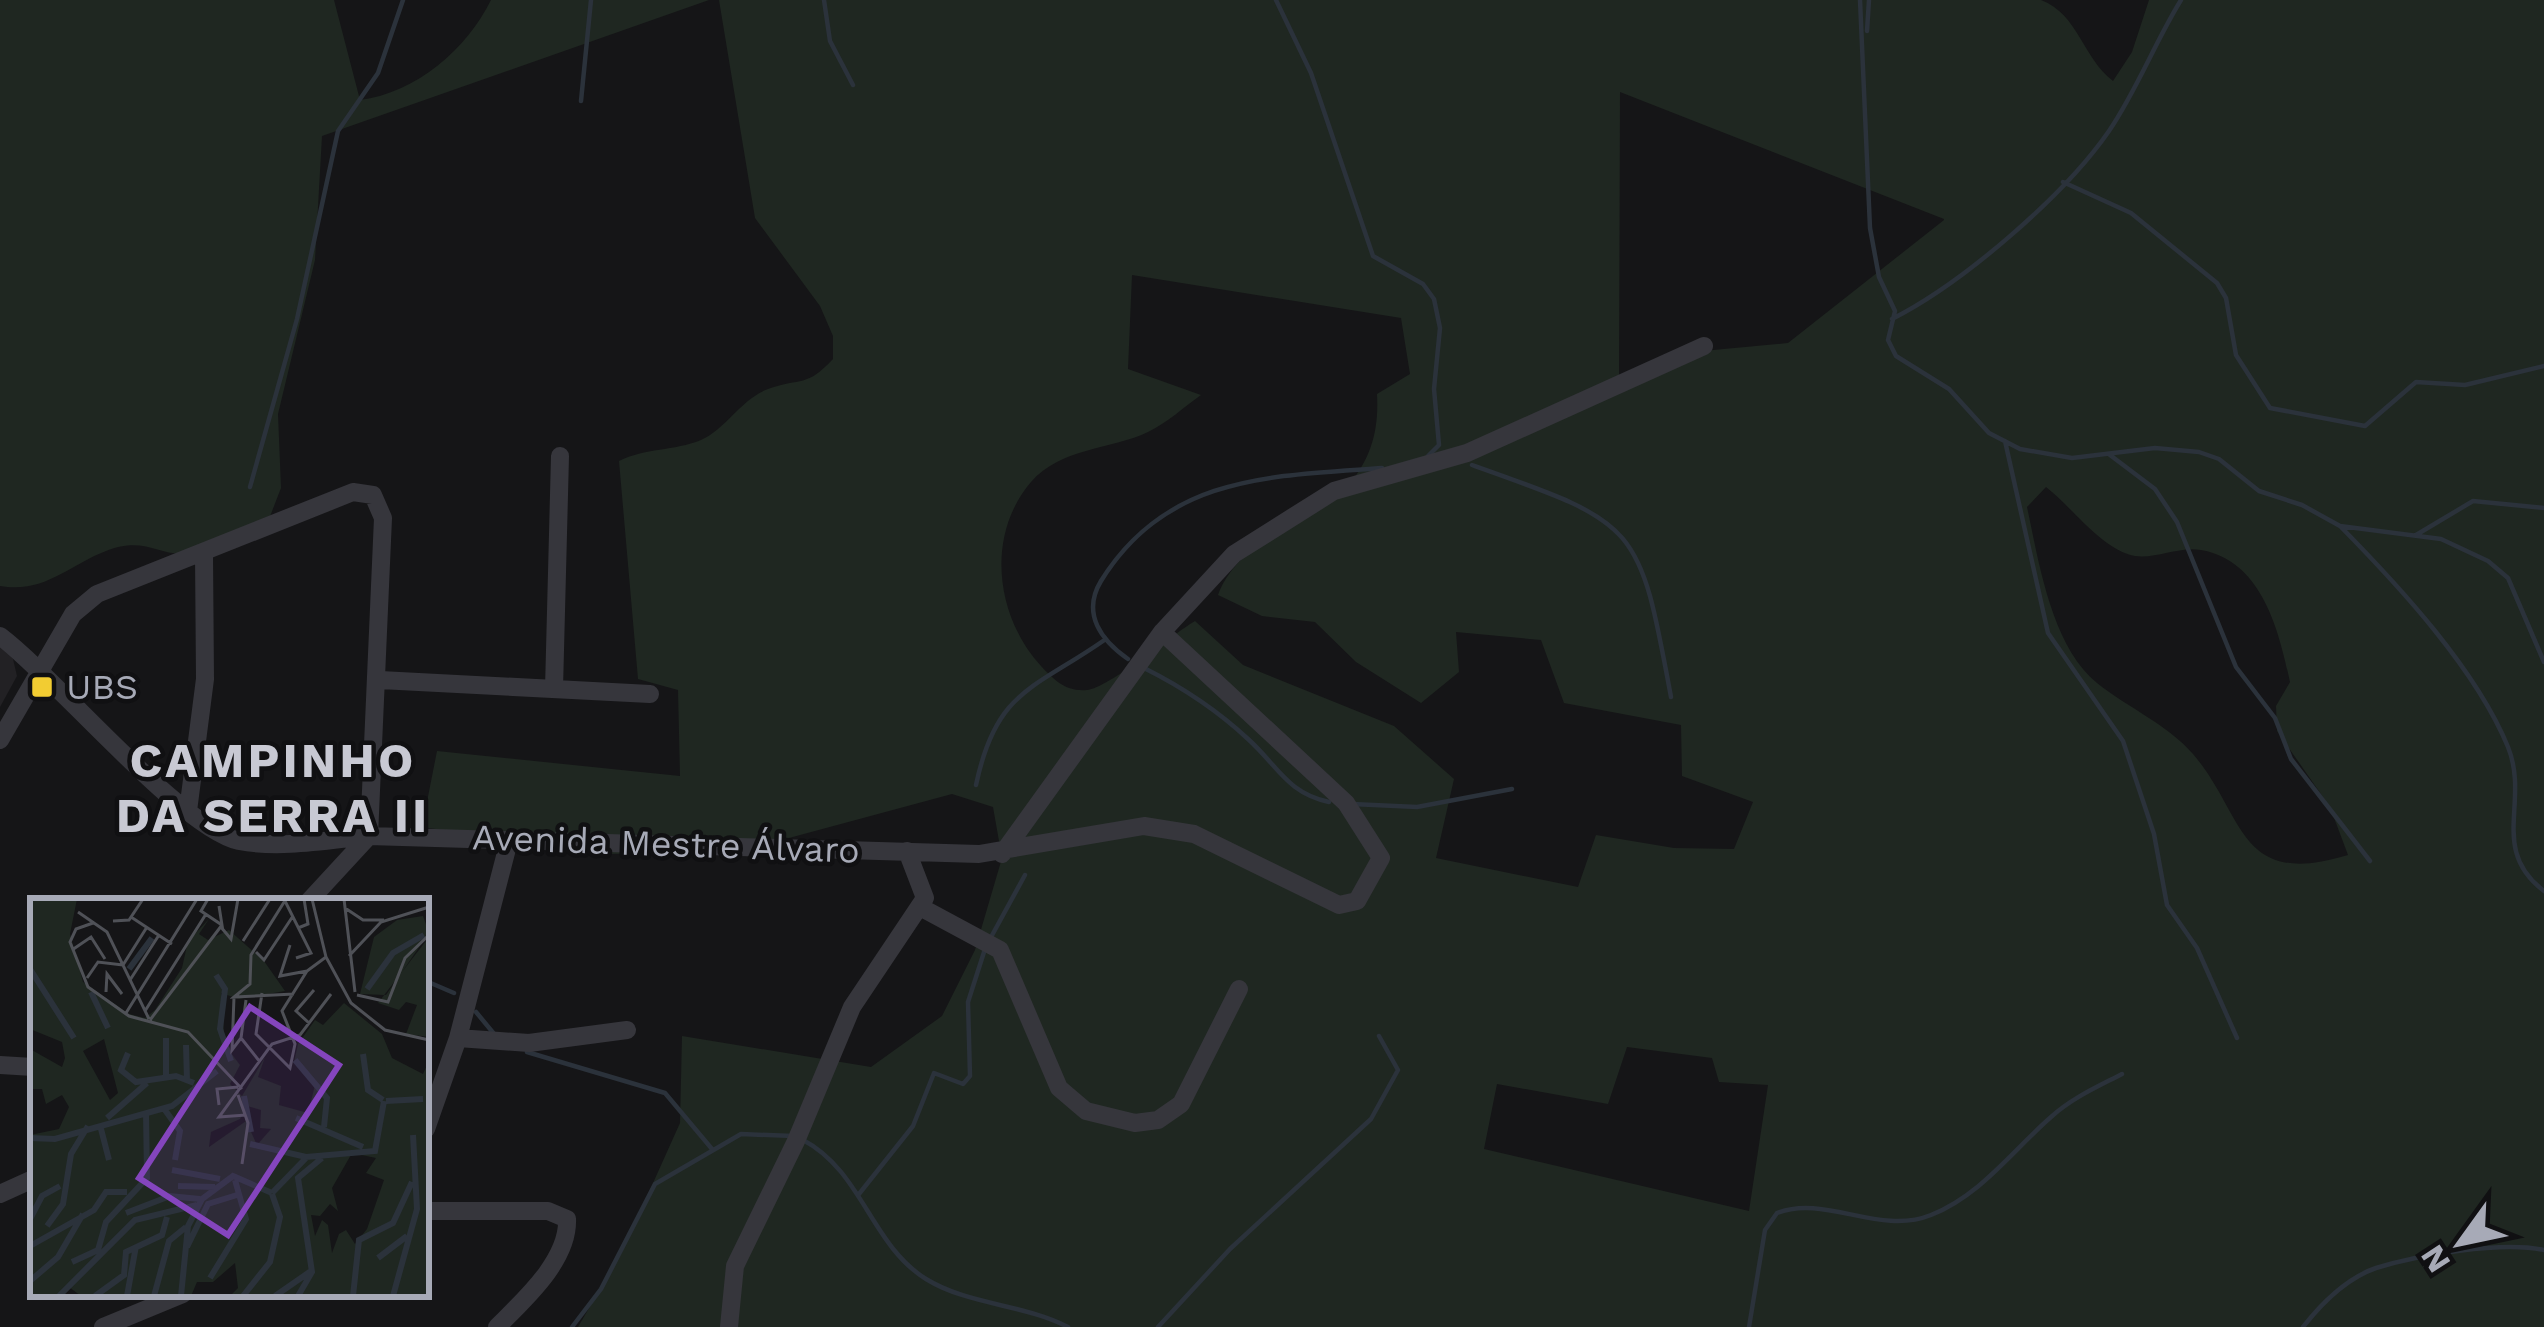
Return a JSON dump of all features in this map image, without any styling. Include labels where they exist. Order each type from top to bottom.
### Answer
[{"type":"street","points":[[1002,854],[1162,632],[1234,554],[1317,499],[1467,453],[1704,346]]},
{"type":"street","points":[[554,688],[560,457]]},
{"type":"street","points":[[0,740],[73,614],[97,594],[365,491],[379,503],[380,680],[369,836],[312,898]]},
{"type":"street","points":[[188,811],[205,679],[204,555]]},
{"type":"street","name":"Avenida Mestre Álvaro","points":[[0,636],[37,676],[188,811],[235,840],[287,843],[369,836],[1002,854],[1126,829],[1170,828],[1194,834],[1339,905],[1365,893],[1381,858],[1354,813],[1162,632]]},
{"type":"street","points":[[380,680],[650,694]]},
{"type":"street","points":[[429,1120],[458,1037],[509,841]]},
{"type":"street","points":[[729,1327],[735,1265],[796,1142],[872,969],[922,908],[925,889],[907,850]]},
{"type":"street","points":[[922,908],[1000,950],[1058,1088],[1086,1111],[1135,1123],[1158,1120],[1181,1104],[1239,989]]},
{"type":"street","points":[[458,1037],[529,1043],[627,1030]]},
{"type":"street","points":[[0,1065],[30,1067]]},
{"type":"street","points":[[429,1211],[548,1211],[567,1219],[566,1238],[554,1259],[531,1293],[497,1327]]},
{"type":"street","points":[[103,1327],[176,1297]]},
{"type":"shaded area","points":[[0,0],[334,0],[360,100],[401,88],[438,66],[468,35],[491,0],[709,0],[322,136],[315,260],[278,414],[281,488],[269,519],[199,551],[179,554],[120,547],[43,582],[16,587],[0,586]]},
{"type":"shaded area","points":[[719,0],[2041,0],[2064,16],[2113,81],[2132,52],[2149,0],[2544,0],[2544,1327],[578,1327],[622,1252],[680,1123],[682,1036],[871,1067],[942,1016],[975,950],[1002,858],[993,807],[952,794],[789,838],[705,853],[602,854],[422,827],[437,751],[680,776],[678,690],[638,679],[619,461],[701,440],[758,394],[810,378],[833,359],[833,336],[820,306],[755,218]],"holes":[[[1620,92],[1944,219],[1788,343],[1692,352],[1619,384]],[[1132,275],[1401,318],[1410,374],[1377,394],[1377,420],[1362,466],[1347,487],[1256,546],[1227,577],[1218,595],[1262,616],[1315,622],[1356,662],[1421,703],[1459,672],[1456,632],[1541,640],[1564,703],[1681,725],[1682,776],[1753,802],[1734,849],[1674,848],[1596,835],[1578,887],[1436,858],[1454,779],[1394,726],[1243,665],[1195,621],[1097,687],[1073,689],[1056,680],[1026,646],[1006,600],[1002,551],[1007,527],[1016,503],[1043,471],[1072,456],[1148,432],[1201,395],[1128,369]],[[2046,487],[2099,537],[2123,552],[2143,556],[2201,550],[2240,568],[2254,583],[2273,621],[2290,682],[2276,706],[2277,731],[2330,807],[2348,855],[2312,863],[2284,862],[2264,854],[2236,822],[2193,754],[2081,667],[2049,601],[2027,507]],[[1627,1047],[1712,1058],[1719,1082],[1768,1085],[1749,1211],[1484,1149],[1497,1084],[1608,1104]]]},
{"type":"shaded area","points":[[0,644],[13,659],[17,676],[0,707]]},
{"type":"waterway","points":[[250,487],[297,319],[338,131],[378,73],[403,0]]},
{"type":"waterway","points":[[581,101],[591,0]]},
{"type":"waterway","points":[[824,0],[830,41],[853,85]]},
{"type":"waterway","points":[[1276,0],[1311,73],[1373,256],[1423,284],[1434,299],[1440,328],[1434,389],[1439,445],[1428,456]]},
{"type":"waterway","points":[[1860,0],[1870,228],[1879,277],[1895,311],[1888,340],[1896,356],[1949,389],[1989,433],[2020,449],[2072,458],[2155,448],[2199,452],[2219,459],[2259,491],[2302,505],[2340,526],[2441,539],[2488,561],[2508,578],[2544,662]]},
{"type":"waterway","points":[[1867,31],[1869,0]]},
{"type":"waterway","points":[[1892,319],[1980,261],[2066,183],[2109,131],[2181,0]]},
{"type":"waterway","points":[[2063,182],[2131,213],[2217,283],[2226,298],[2236,355],[2270,408],[2365,426],[2416,382],[2465,385],[2544,366]]},
{"type":"waterway","points":[[2005,441],[2048,633],[2123,741],[2154,834],[2167,905],[2197,948],[2237,1038]]},
{"type":"waterway","points":[[2110,455],[2155,489],[2177,522],[2236,667],[2275,718],[2291,759],[2370,861]]},
{"type":"waterway","points":[[1472,465],[1569,502],[1600,518],[1622,538],[1650,596],[1671,697]]},
{"type":"waterway","points":[[1128,659],[1097,626],[1095,593],[1127,546],[1157,520],[1190,501],[1262,479],[1382,468]]},
{"type":"waterway","points":[[2416,535],[2473,501],[2544,508]]},
{"type":"waterway","points":[[2340,526],[2434,630],[2494,718],[2514,767],[2518,859],[2544,891]]},
{"type":"waterway","points":[[976,785],[984,754],[1007,710],[1021,695],[1103,641]]},
{"type":"waterway","points":[[1144,668],[1224,718],[1293,785],[1329,802]]},
{"type":"waterway","points":[[1352,804],[1417,807],[1512,789]]},
{"type":"waterway","points":[[990,939],[1025,875]]},
{"type":"waterway","points":[[859,1194],[913,1126],[934,1073],[963,1084],[970,1076],[968,1002],[985,949]]},
{"type":"waterway","points":[[429,982],[454,993]]},
{"type":"waterway","points":[[476,1012],[495,1035]]},
{"type":"waterway","points":[[1158,1327],[1230,1249],[1371,1119],[1398,1070],[1379,1036]]},
{"type":"waterway","points":[[527,1052],[665,1093],[712,1149]]},
{"type":"waterway","points":[[1749,1327],[1765,1230],[1777,1213],[1814,1208],[1892,1221],[1931,1215],[1981,1184],[2059,1110],[2122,1074]]},
{"type":"waterway","points":[[572,1327],[601,1289],[655,1184],[741,1134],[793,1136]]},
{"type":"waterway","points":[[803,1140],[839,1170],[892,1247],[926,1279],[1068,1327]]},
{"type":"waterway","points":[[2303,1327],[2335,1293],[2376,1268],[2460,1251],[2544,1250]]},
{"type":"place","name":"UBS","points":[[42,687]]},
{"type":"district","name":"CAMPINHO DA SERRA II","points":[[273,788]]}]
